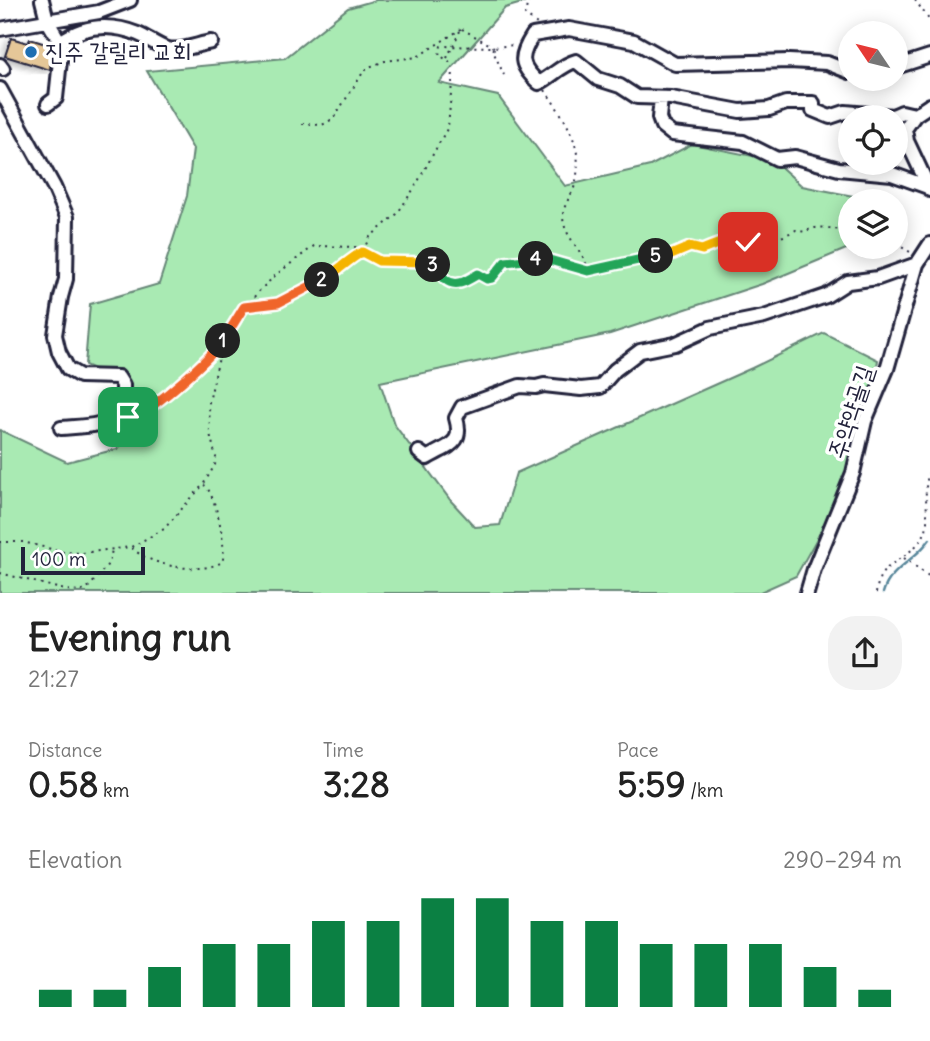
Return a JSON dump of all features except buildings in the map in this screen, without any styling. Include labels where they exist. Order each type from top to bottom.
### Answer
[{"type":"street","points":[[42,0],[47,20],[60,42],[61,51],[56,98],[48,104]]},
{"type":"street","points":[[0,29],[99,12],[130,0]]},
{"type":"street","points":[[60,42],[73,33],[94,26],[120,28],[139,34],[170,50],[211,42]]},
{"type":"street","points":[[838,67],[827,63],[789,61],[675,64],[634,41],[569,29],[533,35],[522,56],[524,67],[539,83],[576,61],[598,79],[620,86],[637,97],[671,98],[740,111],[769,109],[794,102],[813,103],[813,110],[830,117],[845,112],[893,116],[902,111],[915,115]]},
{"type":"street","points":[[908,63],[930,56]]},
{"type":"street","points":[[0,89],[54,187],[67,217],[66,279],[55,329],[59,352],[68,369],[80,376],[113,376],[120,378],[123,385],[123,412],[113,420],[98,425],[61,428]]},
{"type":"street","points":[[661,98],[659,118],[662,126],[672,134],[743,142],[777,159],[795,157],[839,169],[892,174],[929,188]]},
{"type":"street","points":[[929,188],[907,141],[905,129],[915,115],[930,105]]},
{"type":"street","name":"주약약골길","points":[[807,593],[853,473],[865,421],[887,369],[918,261],[930,244]]},
{"type":"street","points":[[419,452],[427,458],[457,440],[460,433],[456,418],[462,407],[520,386],[544,385],[581,389],[600,387],[615,370],[640,351],[675,344],[710,328],[764,317],[826,296],[848,282],[878,278],[918,261]]},
{"type":"path","points":[[528,0],[525,15],[539,25]]},
{"type":"path","points":[[915,0],[930,21]]},
{"type":"path","points":[[446,59],[461,29]]},
{"type":"path","points":[[461,29],[494,47]]},
{"type":"path","points":[[302,124],[322,125],[333,119],[369,67],[385,61],[417,57],[461,29]]},
{"type":"path","points":[[244,307],[278,303],[326,278],[347,260],[362,252],[370,237],[392,220],[408,200],[448,127],[453,72],[451,64],[439,55],[441,46],[494,47],[527,44]]},
{"type":"path","points":[[494,47],[493,51],[504,75]]},
{"type":"path","points":[[539,83],[562,116],[578,149],[576,183],[564,217],[569,237],[585,260],[588,271]]},
{"type":"path","points":[[123,412],[130,418],[152,408],[222,343],[244,307],[277,274],[314,246],[356,247],[379,261],[429,262],[452,283],[467,283],[478,274],[487,279],[492,278],[502,263],[520,260],[546,259],[588,271],[651,256],[671,255],[690,247],[702,250],[721,241],[775,240],[796,230],[805,232],[811,228],[838,231]]},
{"type":"path","points":[[908,253],[918,261]]},
{"type":"path","points":[[0,542],[23,542],[71,554],[131,547],[164,530],[203,485],[216,462],[210,434],[209,402],[222,343]]},
{"type":"path","points":[[876,593],[880,577],[903,558],[927,528],[925,482],[930,470]]},
{"type":"path","points":[[131,547],[144,559],[187,568],[208,568],[222,562],[225,552],[213,496],[209,487],[203,485]]},
{"type":"path","points":[[0,573],[65,590],[82,591],[90,586],[109,563],[112,549]]},
{"type":"path","points":[[903,558],[930,577]]},
{"type":"green space","points":[[376,0],[532,0],[505,8],[439,83],[498,96],[565,186],[650,166],[692,144],[773,160],[802,186],[838,193],[838,252],[762,284],[610,334],[380,382],[394,424],[451,501],[475,527],[500,525],[516,473],[824,333],[878,360],[860,461],[796,576],[758,593],[0,593],[0,430],[67,462],[117,449],[136,423],[122,425],[114,378],[85,365],[90,304],[159,284],[187,196],[193,149],[147,71],[285,58],[348,8]]},
{"type":"waterway","points":[[883,593],[886,584],[897,570],[930,539]]},
{"type":"place","name":"진주 갈릴리 교회","points":[[31,52]]},
{"type":"route","points":[[128,417],[137,416],[152,408],[222,343],[244,307],[278,303],[326,278],[347,260],[362,252],[379,261],[429,262],[452,283],[467,283],[478,274],[487,279],[492,278],[502,263],[508,261],[546,259],[588,271],[622,265],[639,258],[671,255],[690,247],[702,250],[721,241],[740,239],[748,242]]}]
